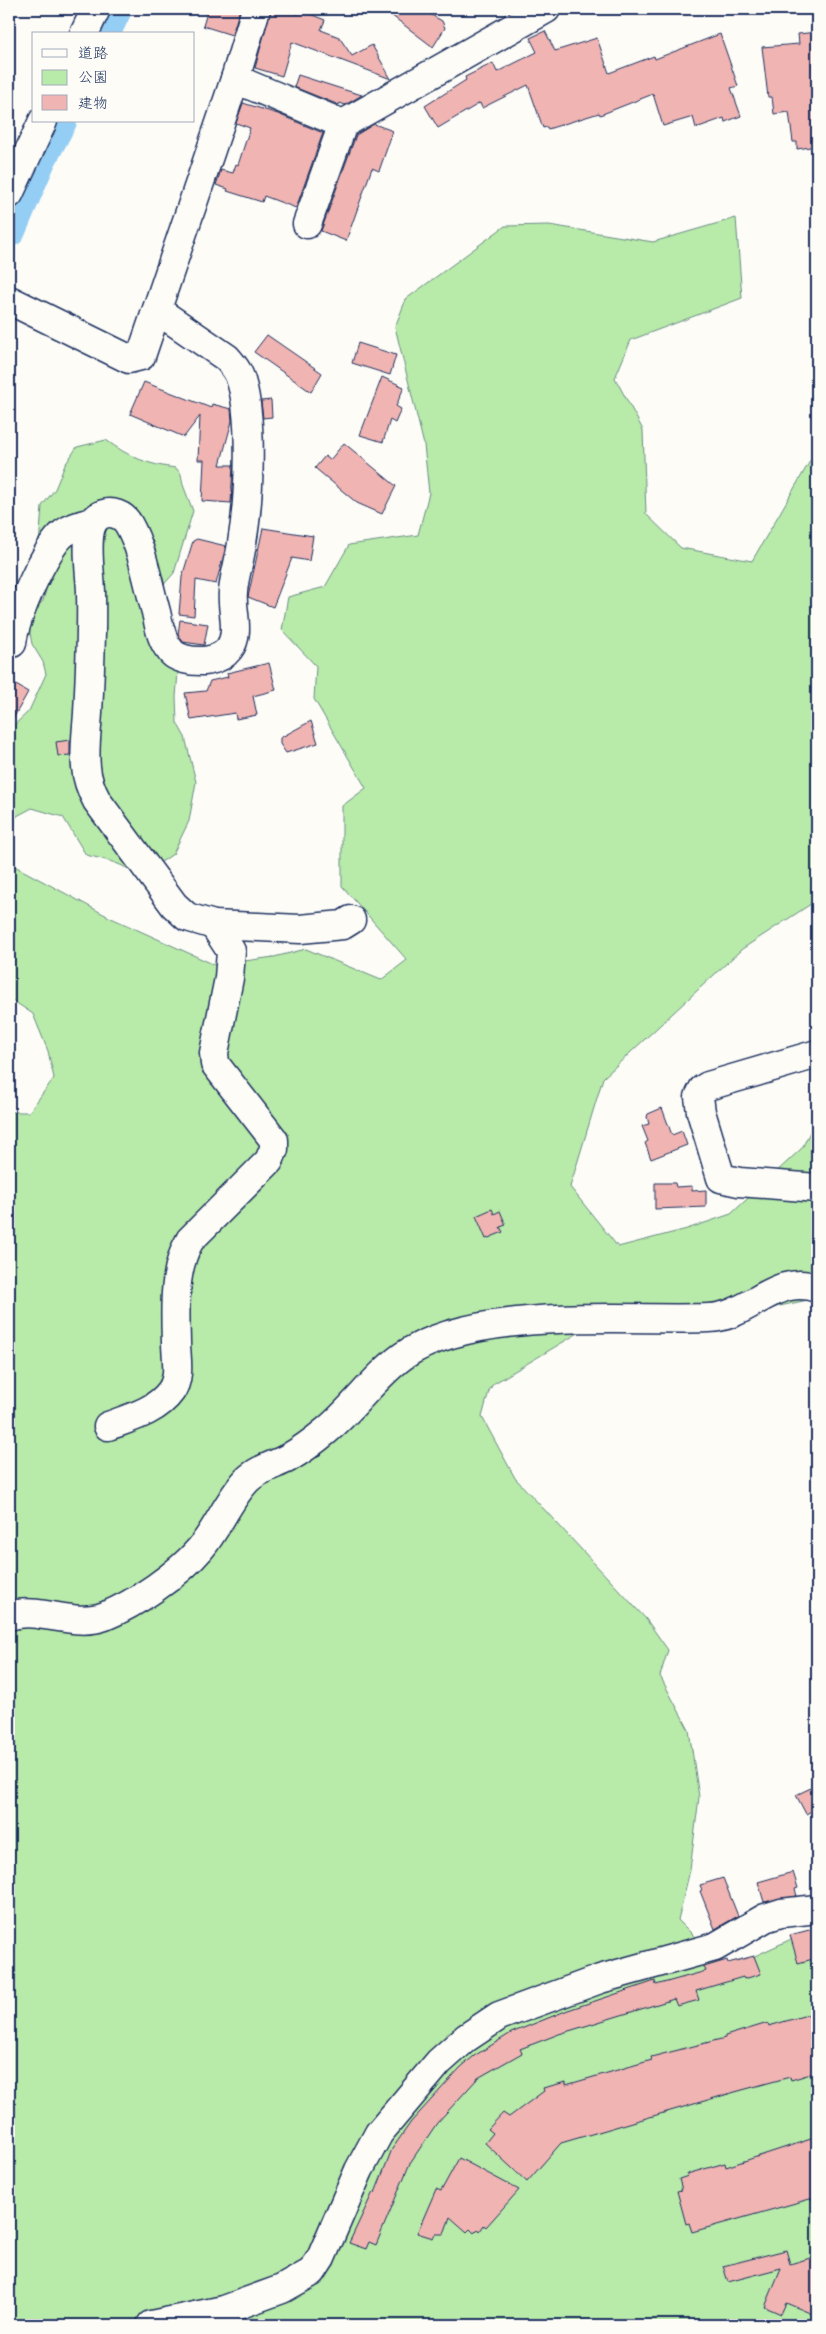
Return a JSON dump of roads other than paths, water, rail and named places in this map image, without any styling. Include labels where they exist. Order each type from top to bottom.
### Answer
[{"type":"street","points":[[85,32],[96,9]]},
{"type":"street","points":[[9,300],[129,359],[141,356],[235,79],[256,9]]},
{"type":"street","points":[[307,224],[343,124],[546,9]]},
{"type":"street","points":[[235,79],[343,124]]},
{"type":"street","points":[[9,194],[43,122]]},
{"type":"street","points":[[157,310],[227,358],[240,378],[245,412],[248,468],[246,517],[233,591],[234,641],[224,654],[208,661],[187,660],[171,652],[161,633],[143,564],[129,525],[120,516],[109,512],[98,516],[93,522],[88,547],[91,591],[91,647],[85,764],[89,786],[97,801],[174,905],[187,917],[214,926],[300,929],[343,925],[351,920]]},
{"type":"street","points":[[12,642],[17,618],[38,572],[58,539],[66,531],[93,522]]},
{"type":"street","points":[[108,1426],[136,1416],[157,1405],[172,1390],[177,1376],[175,1313],[183,1251],[190,1240],[269,1161],[274,1149],[274,1140],[215,1064],[214,1053],[229,978],[231,951],[214,926]]},
{"type":"street","points":[[817,1054],[708,1086],[702,1089],[699,1098],[701,1112],[721,1178],[739,1182],[817,1188]]},
{"type":"street","points":[[9,1616],[23,1613],[85,1621],[106,1615],[146,1592],[200,1549],[247,1480],[307,1446],[344,1415],[392,1365],[429,1342],[464,1332],[527,1322],[623,1317],[720,1317],[744,1309],[774,1290],[786,1285],[798,1284],[817,1288]]},
{"type":"street","points":[[151,2325],[224,2310],[282,2289],[312,2272],[321,2258],[359,2170],[379,2133],[439,2062],[466,2038],[498,2016],[600,1978],[716,1947],[765,1918],[780,1913],[817,1909]]},
{"type":"waterway","points":[[104,32],[115,9]]},
{"type":"waterway","points":[[9,230],[39,160],[59,122]]}]
